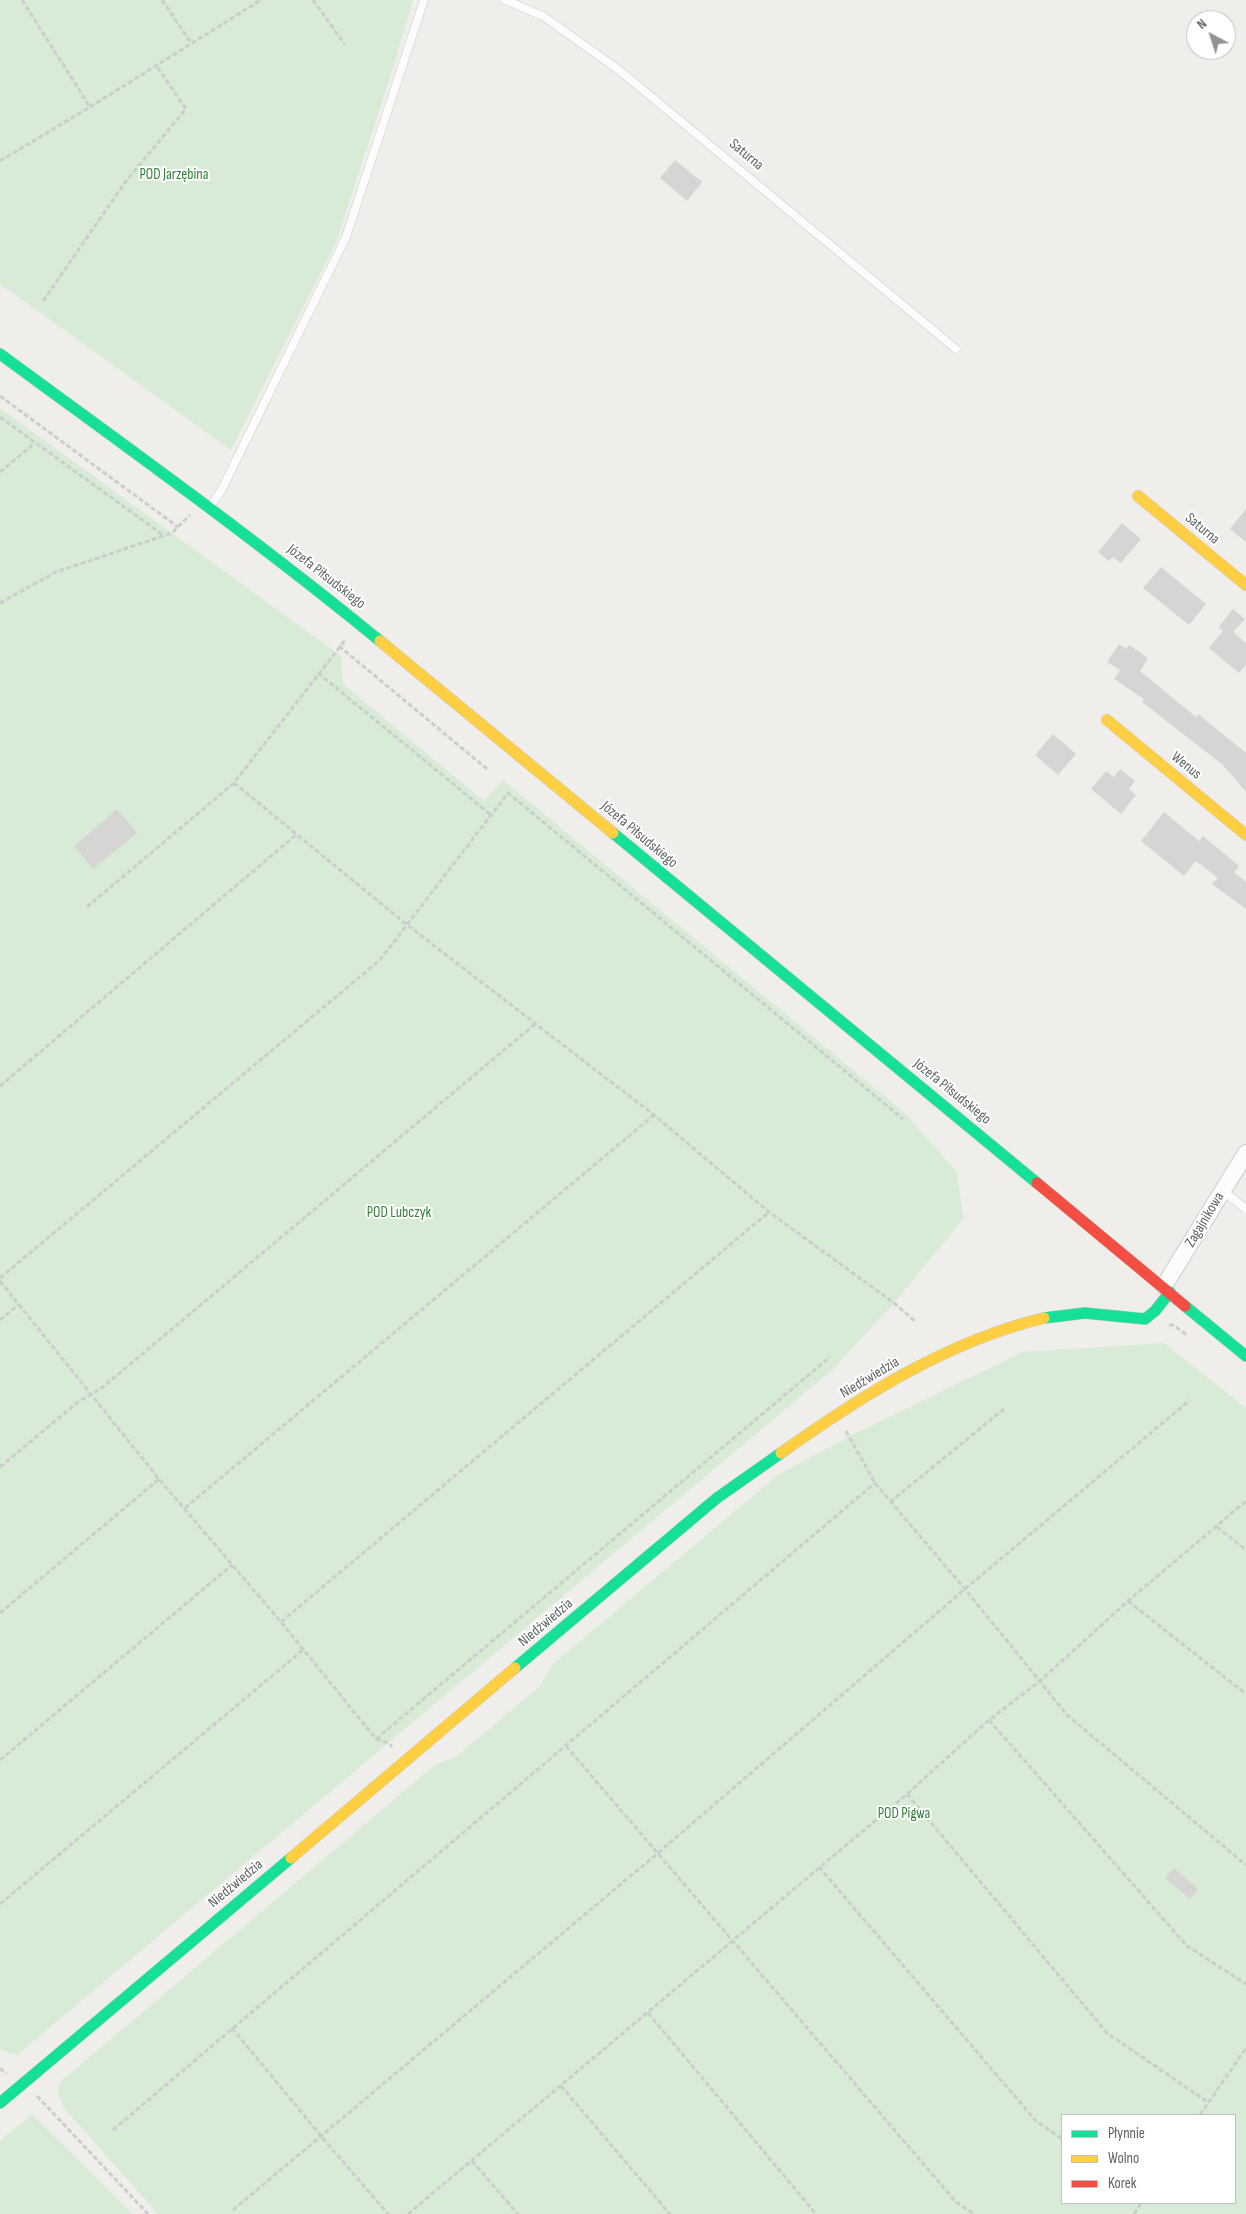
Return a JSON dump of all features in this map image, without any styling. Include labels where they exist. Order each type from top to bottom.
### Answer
[{"type":"street","name":"Józefa Piłsudskiego","points":[[0,354],[209,507],[359,623],[1246,1356]]},
{"type":"street","name":"Saturna","points":[[1138,496],[1246,585]]},
{"type":"street","name":"Wenus","points":[[1107,720],[1246,835]]},
{"type":"street","name":"Zagajnikowa","points":[[1167,1289],[1246,1153]]},
{"type":"street","name":"Niedźwiedzia","points":[[0,2103],[717,1498],[777,1456],[891,1383],[960,1347],[1026,1322],[1082,1313],[1143,1320],[1152,1314],[1167,1289]]},
{"type":"lane","points":[[209,507],[222,491],[346,237],[407,58],[424,0]]},
{"type":"lane","name":"Saturna","points":[[505,0],[544,16],[619,70],[956,349]]},
{"type":"lane","points":[[1223,1191],[1246,1209]]},
{"type":"path","points":[[22,0],[90,108]]},
{"type":"path","points":[[162,0],[190,43]]},
{"type":"path","points":[[0,161],[90,108],[156,64],[261,0]]},
{"type":"path","points":[[313,0],[345,45]]},
{"type":"path","points":[[43,301],[126,181],[186,110],[156,64]]},
{"type":"path","points":[[0,396],[178,527]]},
{"type":"path","points":[[0,417],[164,536]]},
{"type":"path","points":[[0,472],[35,443]]},
{"type":"path","points":[[0,603],[56,572],[172,533]]},
{"type":"path","points":[[87,907],[234,783],[339,646],[359,623]]},
{"type":"path","points":[[339,646],[487,769]]},
{"type":"path","points":[[318,674],[491,815]]},
{"type":"path","points":[[234,783],[406,924],[654,1115],[769,1212],[894,1303],[916,1322]]},
{"type":"path","points":[[389,1742],[376,1739],[18,1306],[0,1279],[380,960],[508,793],[903,1119]]},
{"type":"path","points":[[0,1086],[297,834]]},
{"type":"path","points":[[0,1467],[78,1402],[103,1387],[535,1024]]},
{"type":"path","points":[[185,1508],[654,1115]]},
{"type":"path","points":[[281,1622],[769,1212]]},
{"type":"path","points":[[0,1320],[18,1306]]},
{"type":"path","points":[[376,1739],[830,1357]]},
{"type":"path","points":[[233,2210],[658,1853],[965,1588],[1190,1400]]},
{"type":"path","points":[[890,1502],[1004,1409]]},
{"type":"path","points":[[850,1436],[875,1483],[965,1588],[1067,1716],[1246,1864]]},
{"type":"path","points":[[0,1612],[160,1479]]},
{"type":"path","points":[[113,2130],[875,1483]]},
{"type":"path","points":[[408,2214],[907,1794],[989,1720],[1040,1682],[1128,1601],[1246,1502]]},
{"type":"path","points":[[1217,1527],[1246,1550]]},
{"type":"path","points":[[0,1760],[232,1565]]},
{"type":"path","points":[[1128,1601],[1246,1694]]},
{"type":"path","points":[[0,1904],[303,1650]]},
{"type":"path","points":[[989,1720],[1186,1946],[1246,1984]]},
{"type":"path","points":[[566,1746],[956,2202],[974,2214]]},
{"type":"path","points":[[907,1794],[1107,2032],[1209,2102]]},
{"type":"path","points":[[819,1867],[1036,2121],[1061,2138]]},
{"type":"path","points":[[648,2013],[816,2214]]},
{"type":"path","points":[[232,2028],[388,2214]]},
{"type":"path","points":[[1201,2114],[1246,2048]]},
{"type":"path","points":[[0,2068],[7,2075],[25,2082],[148,2214]]},
{"type":"path","points":[[561,2086],[670,2214]]},
{"type":"path","points":[[472,2161],[518,2214]]},
{"type":"green space","name":"POD Jarzębina","points":[[0,0],[413,0],[337,240],[231,450],[0,284]]},
{"type":"green space","name":"POD Lubczyk","points":[[0,408],[341,656],[343,684],[484,801],[503,780],[905,1113],[956,1171],[964,1218],[894,1303],[832,1370],[17,2055],[0,2050]]},
{"type":"green space","name":"POD Pigwa","points":[[1164,1343],[1246,1408],[1246,2214],[158,2214],[63,2107],[58,2094],[60,2082],[435,1765],[457,1756],[541,1685],[553,1664],[778,1475],[850,1436],[1023,1352]]},
{"type":"green space","points":[[32,2114],[133,2214],[0,2214],[0,2141]]},
{"type":"building","points":[[675,160],[702,182],[687,201],[660,178]]},
{"type":"building","points":[[1246,509],[1246,542],[1230,529]]},
{"type":"building","points":[[1122,523],[1141,539],[1121,563],[1113,557],[1109,561],[1098,552]]},
{"type":"building","points":[[1161,567],[1206,604],[1189,625],[1143,588]]},
{"type":"building","points":[[1233,609],[1245,619],[1233,632],[1246,643],[1246,665],[1239,673],[1209,648],[1223,631],[1219,627]]},
{"type":"building","points":[[1119,644],[1126,649],[1129,645],[1148,658],[1140,671],[1196,717],[1198,714],[1246,753],[1246,792],[1223,765],[1142,702],[1144,699],[1114,679],[1120,670],[1107,662]]},
{"type":"building","points":[[1053,734],[1076,754],[1058,775],[1035,755]]},
{"type":"building","points":[[1120,769],[1135,781],[1129,789],[1136,795],[1121,814],[1091,789],[1106,771],[1114,777]]},
{"type":"building","points":[[117,809],[137,833],[93,869],[74,846]]},
{"type":"building","points":[[1164,812],[1199,841],[1203,836],[1239,866],[1234,872],[1246,882],[1246,909],[1212,884],[1218,878],[1196,861],[1184,876],[1141,841]]},
{"type":"building","points":[[1174,1868],[1198,1889],[1190,1899],[1165,1878]]},
{"type":"traffic: fast","points":[[0,354],[144,459],[380,641]]},
{"type":"traffic: fast","points":[[613,833],[1037,1183]]},
{"type":"traffic: fast","points":[[1044,1318],[1085,1313],[1145,1319],[1155,1311],[1170,1292]]},
{"type":"traffic: fast","points":[[1185,1306],[1246,1356]]},
{"type":"traffic: fast","points":[[515,1668],[717,1498],[781,1453]]},
{"type":"traffic: fast","points":[[0,2103],[291,1858]]},
{"type":"traffic: slow","points":[[1138,496],[1246,585]]},
{"type":"traffic: slow","points":[[380,641],[613,833]]},
{"type":"traffic: slow","points":[[1107,720],[1246,835]]},
{"type":"traffic: slow","points":[[781,1453],[842,1411],[906,1373],[974,1341],[1008,1328],[1044,1318]]},
{"type":"traffic: slow","points":[[291,1858],[515,1668]]},
{"type":"traffic: jam","points":[[1037,1183],[1185,1306]]}]
